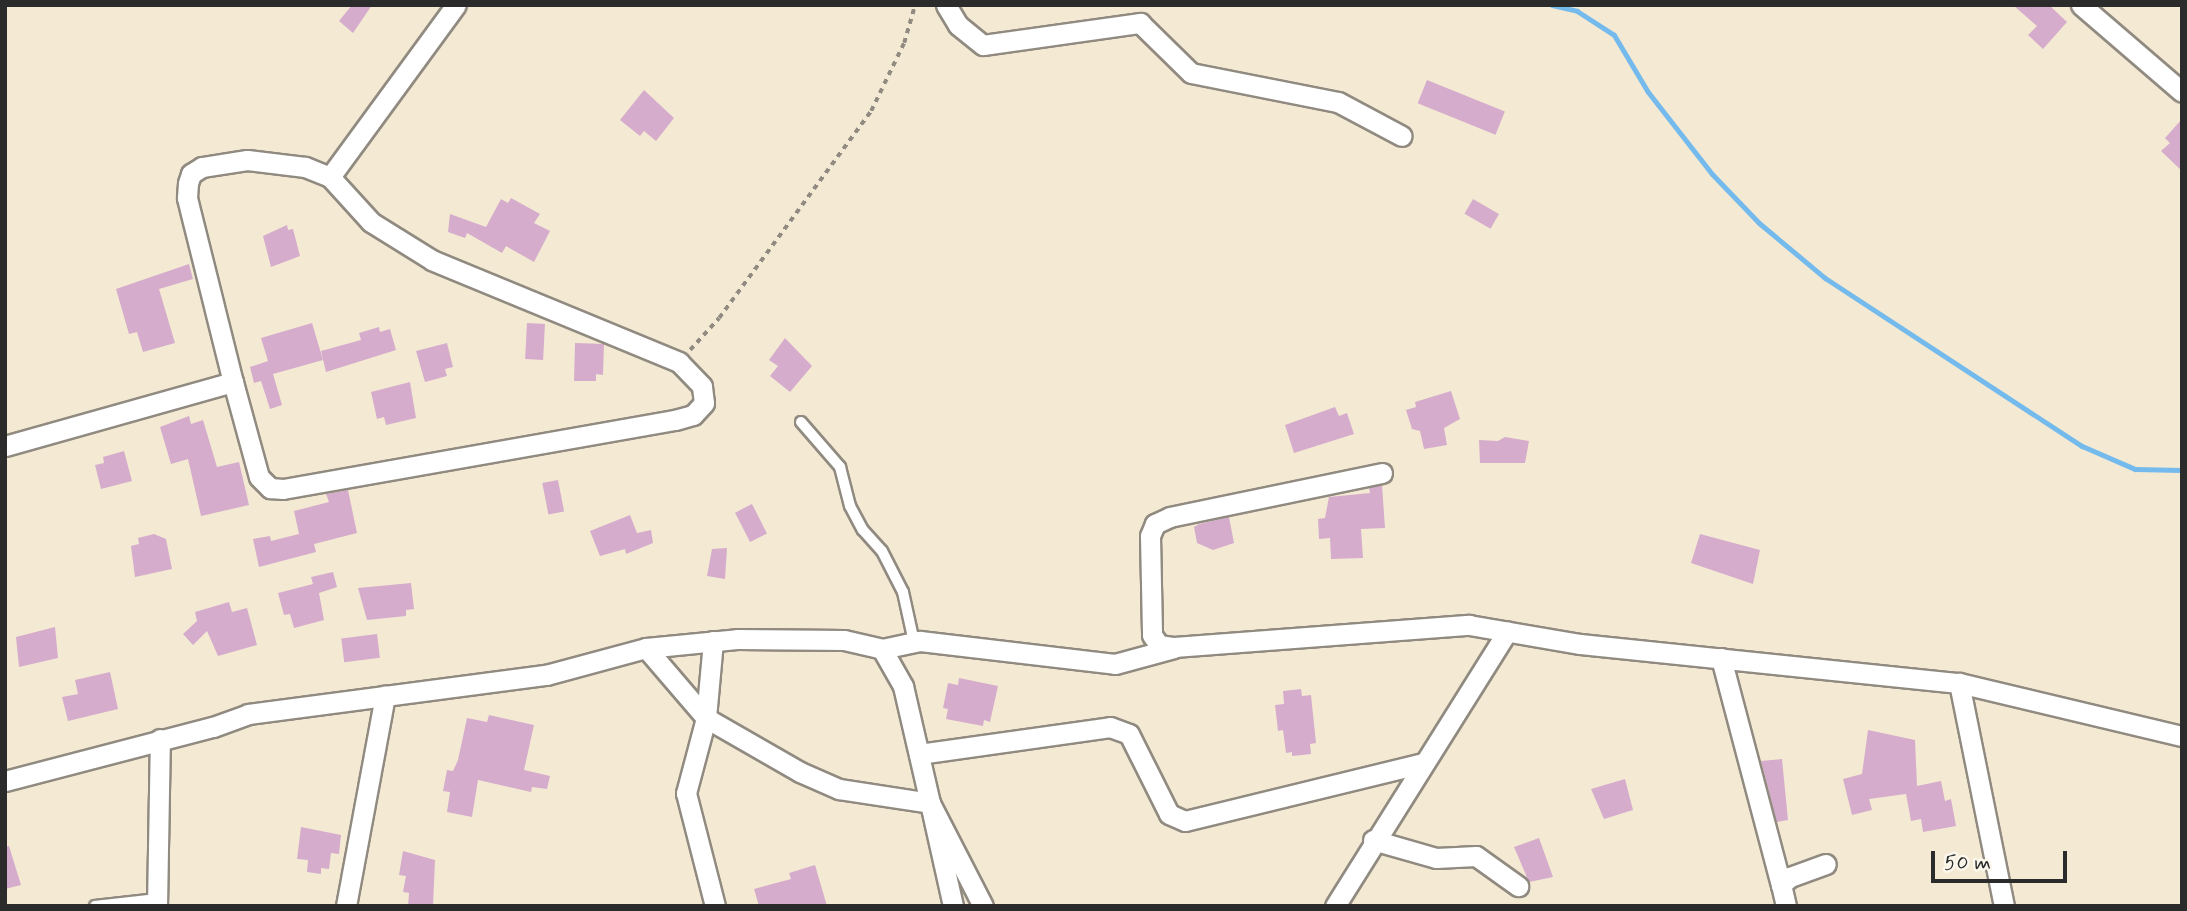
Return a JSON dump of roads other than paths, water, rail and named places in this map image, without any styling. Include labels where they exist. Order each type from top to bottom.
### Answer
[{"type":"street","points":[[330,177],[456,5]]},
{"type":"street","points":[[946,5],[958,25],[983,45],[1140,23],[1191,73],[1338,102],[1402,136]]},
{"type":"street","points":[[2081,5],[2182,92]]},
{"type":"street","points":[[247,160],[305,167],[330,177],[371,222],[432,260],[679,362],[702,386],[704,403],[693,415],[283,489],[270,488],[259,477],[233,382],[187,198],[191,174],[202,167],[247,160]]},
{"type":"street","points":[[5,446],[233,382]]},
{"type":"street","points":[[1174,647],[1159,645],[1152,635],[1150,536],[1155,524],[1170,517],[1382,473]]},
{"type":"street","points":[[5,780],[248,714],[546,676],[646,648],[713,642],[844,640],[882,649],[914,642],[1115,664],[1174,647],[1469,625],[1721,659],[1959,683],[2182,736]]},
{"type":"street","points":[[1335,906],[1373,840],[1507,632]]},
{"type":"street","points":[[713,642],[706,718],[685,793],[715,906]]},
{"type":"street","points":[[646,648],[706,718],[838,789],[930,803]]},
{"type":"street","points":[[882,649],[903,686],[953,906]]},
{"type":"street","points":[[1721,659],[1786,906]]},
{"type":"street","points":[[1959,683],[2004,906]]},
{"type":"street","points":[[346,906],[385,696]]},
{"type":"street","points":[[919,754],[1110,727],[1129,734],[1169,814],[1185,821],[1423,763]]},
{"type":"street","points":[[157,902],[160,739]]},
{"type":"street","points":[[930,803],[983,906]]},
{"type":"street","points":[[1373,840],[1436,858],[1476,856],[1518,886]]},
{"type":"street","points":[[1781,885],[1826,864]]},
{"type":"lane","points":[[801,422],[840,467],[850,506],[863,530],[882,551],[904,592],[914,642]]},
{"type":"lane","points":[[95,906],[157,902]]},
{"type":"waterway","points":[[1552,5],[1577,11],[1614,35],[1648,92],[1712,174],[1759,223],[1825,278],[2082,446],[2135,469],[2182,470]]}]
